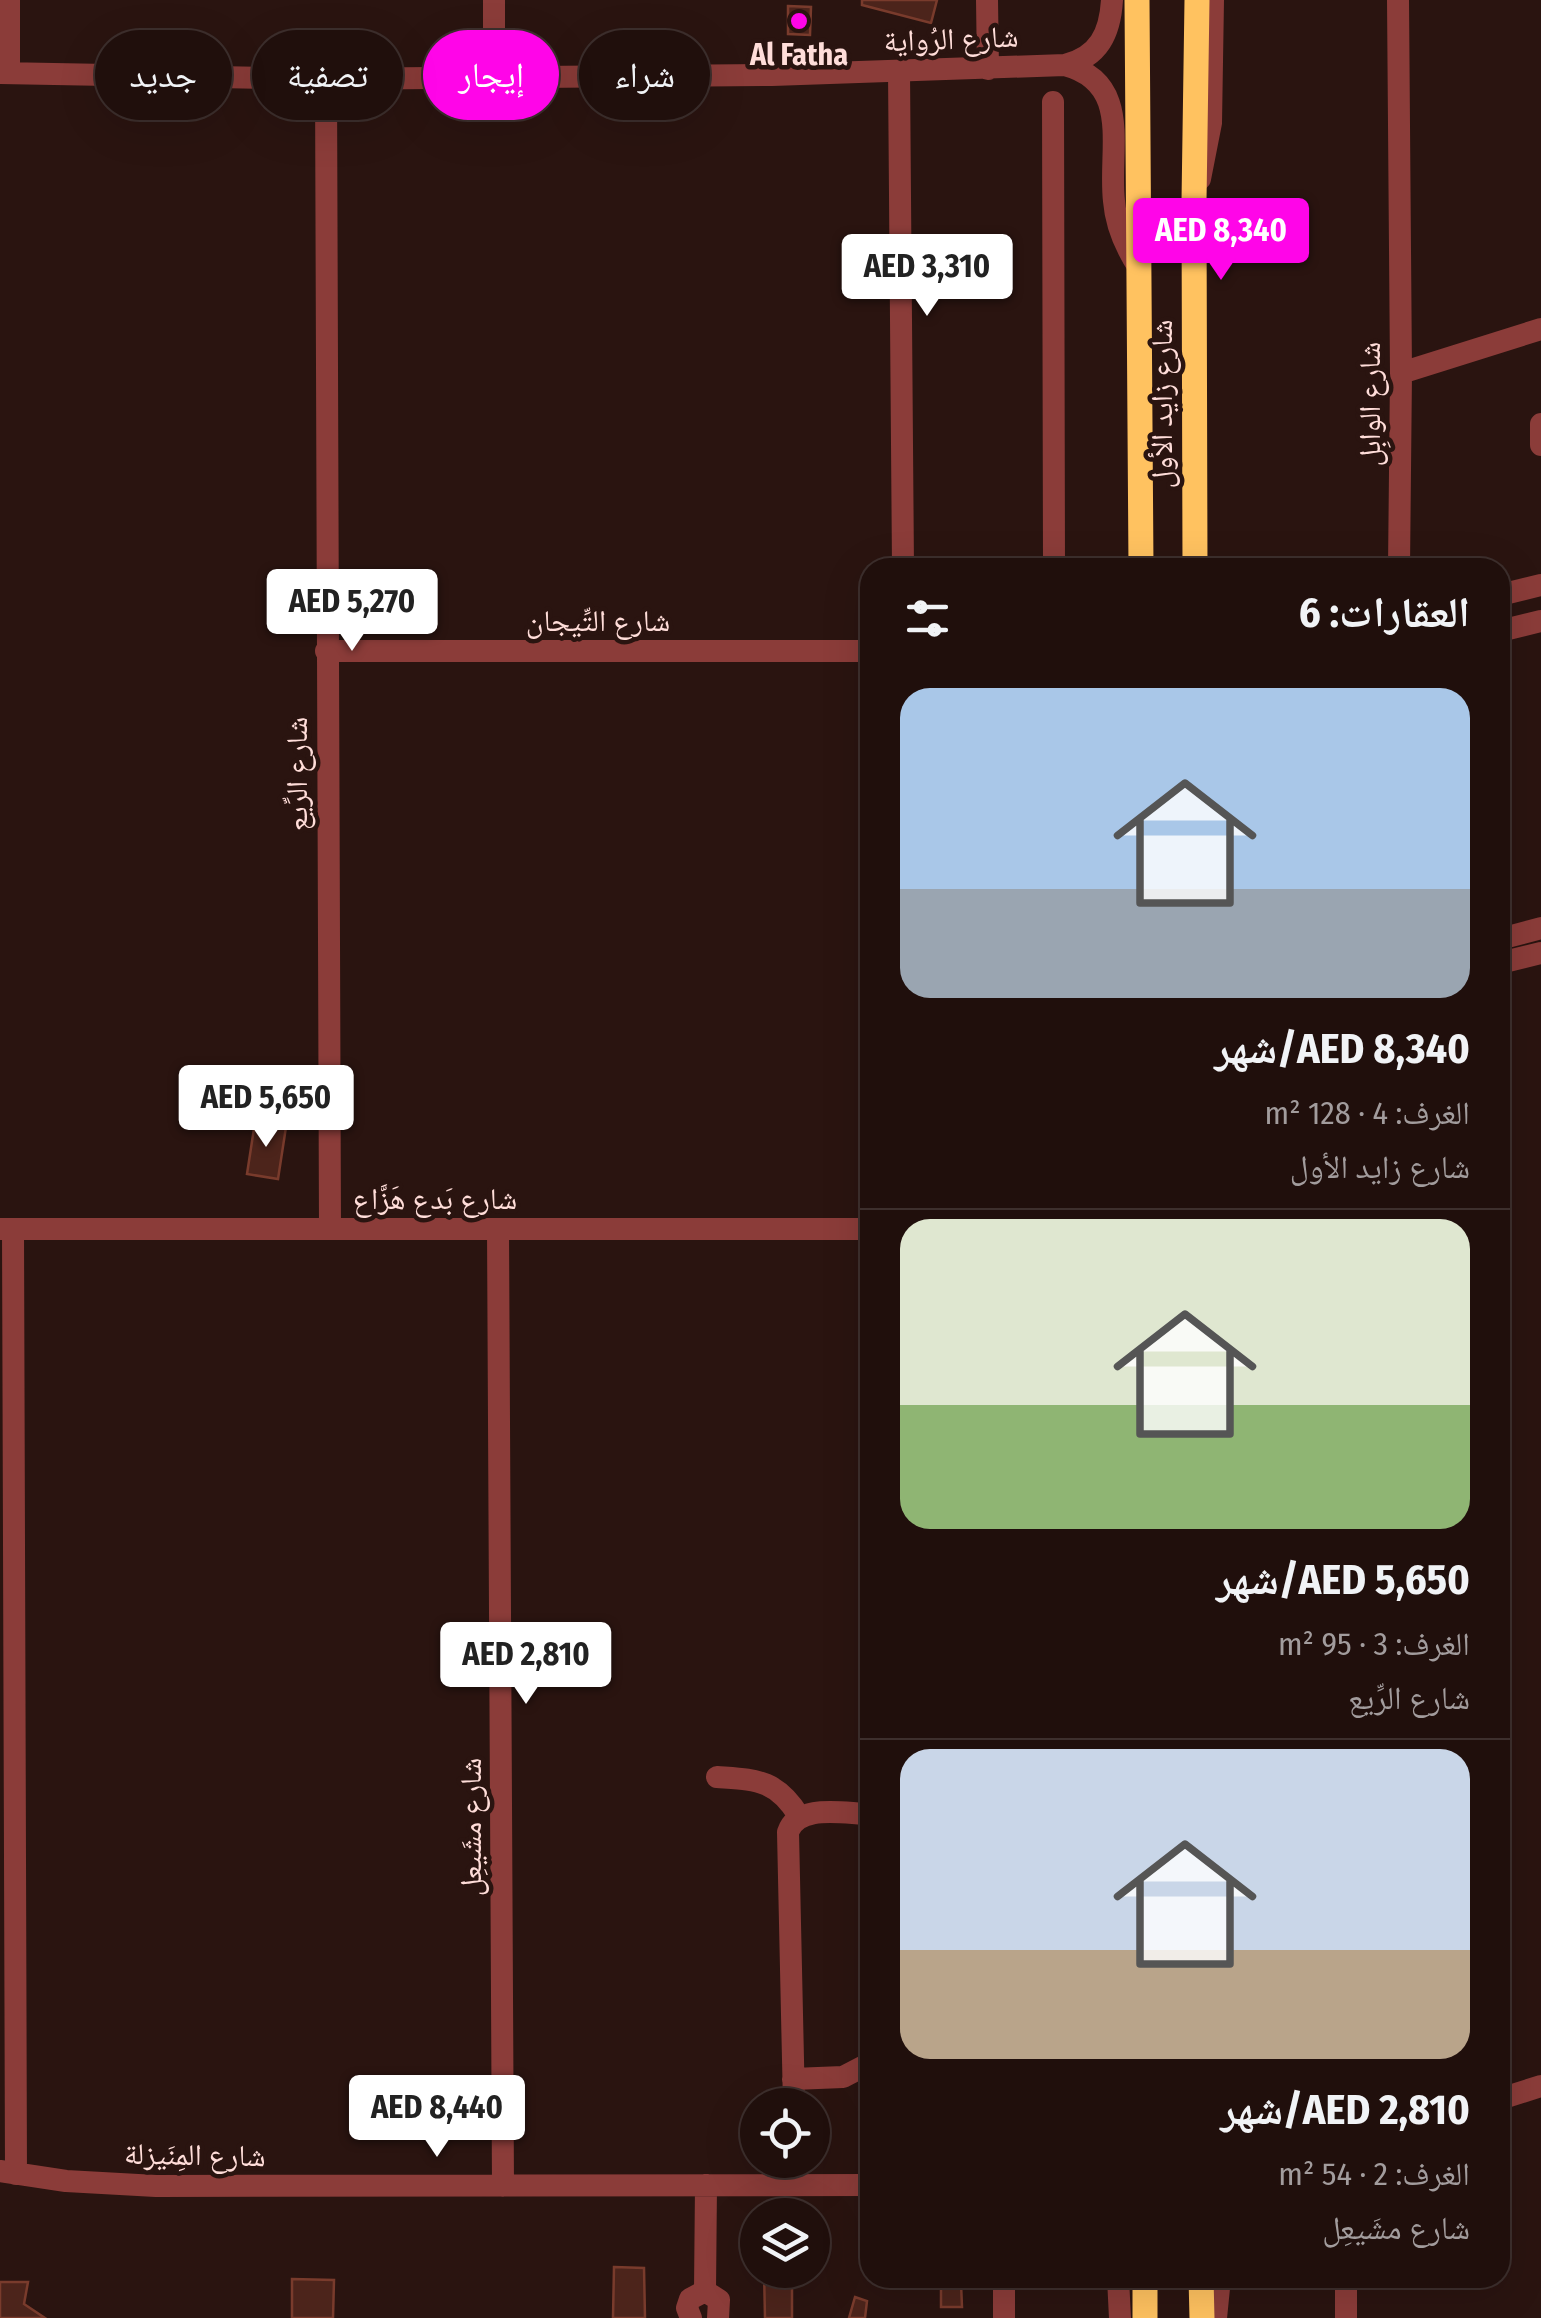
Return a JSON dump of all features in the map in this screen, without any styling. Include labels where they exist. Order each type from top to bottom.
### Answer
[{"type":"main road","name":"شارع زايد الأول","points":[[1137,0],[1141,558]]},
{"type":"main road","name":"شارع زايد الأول","points":[[1195,558],[1197,0]]},
{"type":"main road","points":[[1145,2288],[1145,2318]]},
{"type":"main road","points":[[1201,2288],[1202,2318]]},
{"type":"street","points":[[4,74],[8,0]]},
{"type":"street","points":[[494,0],[494,30]]},
{"type":"street","points":[[987,0],[988,68]]},
{"type":"street","points":[[1065,65],[1084,58],[1100,44],[1110,26],[1112,0]]},
{"type":"street","points":[[1194,201],[1211,123],[1213,0]]},
{"type":"street","name":"شارع الوابِل","points":[[1398,0],[1399,558]]},
{"type":"street","points":[[1065,65],[1092,78],[1110,103],[1116,215],[1139,268]]},
{"type":"street","name":"شارع الرُواية","points":[[559,75],[772,76],[1065,65]]},
{"type":"street","points":[[899,71],[903,558]]},
{"type":"street","name":"شارع الرُواية","points":[[4,74],[252,78]]},
{"type":"street","points":[[1053,102],[1054,558]]},
{"type":"street","name":"شارع الرِّيع","points":[[326,120],[330,1229]]},
{"type":"street","points":[[1401,373],[1541,328]]},
{"type":"street","points":[[1541,424],[1541,445]]},
{"type":"street","points":[[1510,629],[1538,622],[1534,587]]},
{"type":"street","name":"شارع التِّيجان","points":[[326,651],[860,651]]},
{"type":"street","points":[[1510,936],[1541,928]]},
{"type":"street","points":[[1510,961],[1541,953]]},
{"type":"street","points":[[6,1229],[8,2173]]},
{"type":"street","name":"شارع بَدع هَزَّاع","points":[[6,1229],[860,1230]]},
{"type":"street","name":"شارع مشَيعِل","points":[[498,1229],[503,2186]]},
{"type":"street","points":[[717,1777],[768,1784],[784,1795],[799,1816]]},
{"type":"street","points":[[799,1816],[860,1814]]},
{"type":"street","points":[[794,2088],[788,1832],[799,1816]]},
{"type":"street","points":[[794,2079],[843,2078],[860,2069]]},
{"type":"street","points":[[1510,2095],[1541,2086]]},
{"type":"street","name":"شارع المِنَيزلة","points":[[8,2173],[156,2186],[860,2186]]},
{"type":"street","points":[[795,2178],[795,2186]]},
{"type":"street","points":[[705,2291],[706,2186]]},
{"type":"street","points":[[1004,2288],[1004,2318]]},
{"type":"street","points":[[1118,2288],[1120,2318]]},
{"type":"street","points":[[1216,2318],[1219,2288]]},
{"type":"street","points":[[1346,2288],[1346,2318]]},
{"type":"street","points":[[691,2318],[687,2308],[690,2299],[705,2291]]},
{"type":"street","points":[[705,2291],[719,2300],[718,2318]]},
{"type":"building","points":[[862,0],[937,0],[931,23],[862,5]]},
{"type":"building","name":"Al Fatha","points":[[788,6],[811,7],[810,35],[788,34]]},
{"type":"building","points":[[255,1122],[286,1127],[278,1179],[247,1174]]},
{"type":"building","points":[[614,2267],[644,2268],[645,2318],[613,2318]]},
{"type":"building","points":[[292,2279],[334,2280],[333,2318],[292,2318]]},
{"type":"building","points":[[0,2282],[28,2282],[24,2304],[45,2318],[0,2318]]},
{"type":"building","points":[[764,2288],[792,2288],[792,2318],[765,2318]]},
{"type":"building","points":[[941,2288],[961,2288],[962,2307],[941,2307]]},
{"type":"building","points":[[855,2297],[867,2301],[865,2318],[849,2318]]},
{"type":"place","name":"Al Fatha","points":[[799,21]]}]
